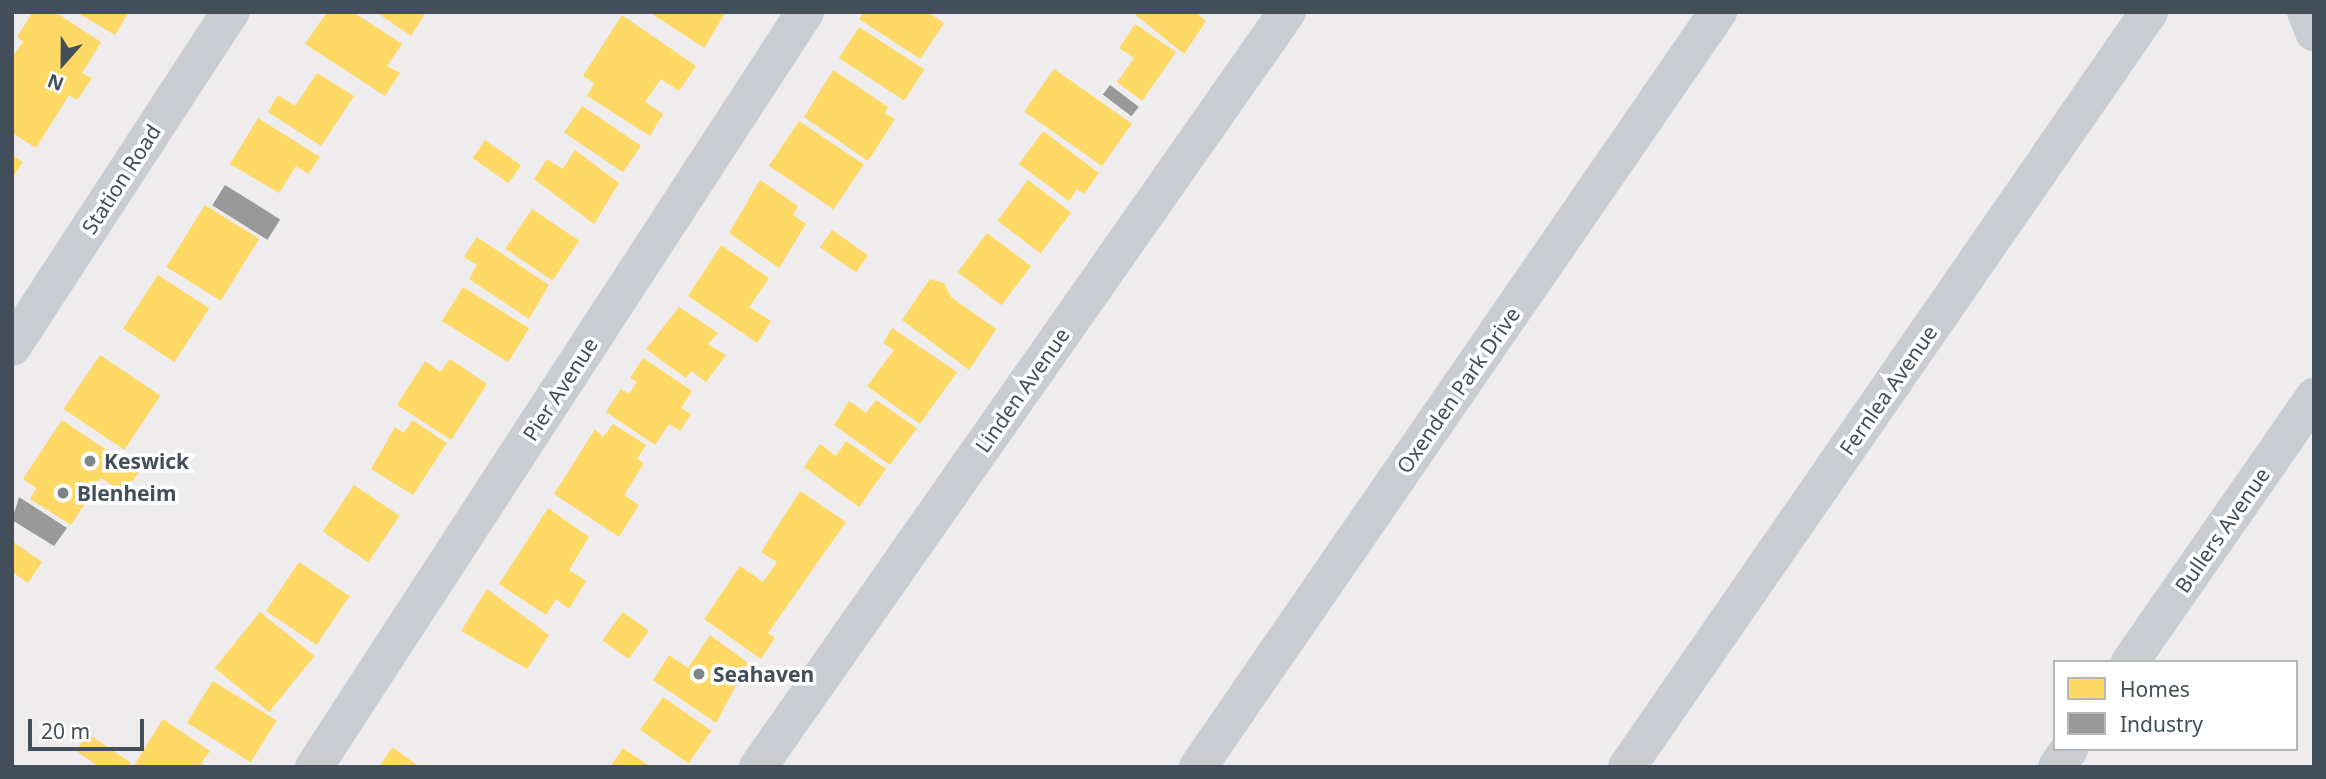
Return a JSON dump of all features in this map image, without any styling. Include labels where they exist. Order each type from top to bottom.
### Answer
[{"type":"street","name":"Station Road","points":[[12,347],[230,12]]},
{"type":"street","name":"Pier Avenue","points":[[314,767],[805,12]]},
{"type":"street","name":"Linden Avenue","points":[[758,767],[1287,12]]},
{"type":"street","name":"Oxenden Park Drive","points":[[1198,767],[1718,12]]},
{"type":"street","name":"Fernlea Avenue","points":[[1627,767],[2149,12]]},
{"type":"street","points":[[2306,12],[2314,32]]},
{"type":"street","name":"Bullers Avenue","points":[[2131,660],[2314,397]]},
{"type":"street","points":[[2057,767],[2068,751]]},
{"type":"building: Homes","points":[[55,12],[101,42],[82,73],[92,78],[77,100],[69,95],[36,148],[12,133],[12,57],[23,42],[17,37],[32,13]]},
{"type":"building: Homes","points":[[76,12],[129,12],[115,35]]},
{"type":"building: Homes","points":[[327,12],[353,12],[402,44],[387,66],[400,73],[385,96],[305,44]]},
{"type":"building: Homes","points":[[376,12],[426,12],[411,36]]},
{"type":"building: Homes","points":[[649,12],[726,12],[704,48]]},
{"type":"building: Homes","points":[[863,12],[928,12],[944,23],[920,59],[859,19]]},
{"type":"building: Homes","points":[[1132,12],[1195,12],[1206,21],[1184,54]]},
{"type":"building: Homes","points":[[622,15],[696,66],[679,91],[661,79],[645,102],[663,114],[650,136],[587,96],[594,83],[583,76]]},
{"type":"building: Homes","points":[[1135,24],[1176,52],[1142,101],[1117,82],[1134,58],[1119,48]]},
{"type":"building: Homes","points":[[859,27],[924,69],[904,101],[839,58]]},
{"type":"building: Homes","points":[[1054,69],[1132,123],[1102,166],[1024,112]]},
{"type":"building: Homes","points":[[833,70],[888,107],[885,113],[895,119],[868,161],[804,117]]},
{"type":"building: Homes","points":[[317,73],[354,96],[321,146],[268,112],[278,95],[295,106]]},
{"type":"building: Homes","points":[[582,106],[641,146],[623,172],[564,133]]},
{"type":"building: Homes","points":[[258,118],[320,157],[308,174],[296,166],[279,193],[230,164]]},
{"type":"building: Homes","points":[[799,121],[864,165],[833,209],[769,166]]},
{"type":"building: Homes","points":[[1043,131],[1099,173],[1084,194],[1077,189],[1069,201],[1019,164]]},
{"type":"building: Homes","points":[[485,140],[521,165],[508,183],[472,158]]},
{"type":"building: Homes","points":[[575,150],[619,183],[594,224],[534,179],[547,159],[563,169]]},
{"type":"building: Homes","points":[[12,155],[23,162],[12,179]]},
{"type":"building: Homes","points":[[760,180],[798,206],[793,215],[806,224],[779,268],[729,233]]},
{"type":"building: Homes","points":[[1028,180],[1071,212],[1040,253],[997,221]]},
{"type":"building: Homes","points":[[205,205],[259,239],[221,301],[166,267]]},
{"type":"building: Homes","points":[[532,209],[579,241],[552,281],[505,249]]},
{"type":"building: Homes","points":[[832,230],[868,255],[856,272],[820,247]]},
{"type":"building: Homes","points":[[987,233],[1031,266],[1001,305],[958,272]]},
{"type":"building: Homes","points":[[477,237],[549,285],[529,319],[469,279],[477,265],[464,257]]},
{"type":"building: Homes","points":[[721,245],[769,278],[749,307],[771,321],[757,343],[688,296]]},
{"type":"building: Homes","points":[[158,275],[209,308],[174,362],[123,329]]},
{"type":"building: Homes","points":[[930,279],[944,283],[951,297],[996,329],[969,370],[902,320]]},
{"type":"building: Homes","points":[[463,287],[529,328],[508,362],[442,321]]},
{"type":"building: Homes","points":[[679,307],[718,333],[708,344],[726,355],[706,382],[691,371],[686,378],[646,349]]},
{"type":"building: Homes","points":[[892,328],[957,372],[920,424],[867,386],[894,350],[883,343]]},
{"type":"building: Homes","points":[[100,355],[161,396],[124,450],[64,409]]},
{"type":"building: Homes","points":[[643,358],[692,391],[681,408],[691,414],[680,431],[669,424],[655,445],[606,412],[621,389],[629,394],[637,382],[630,378]]},
{"type":"building: Homes","points":[[450,359],[487,384],[451,440],[397,405],[425,361],[440,372]]},
{"type":"building: Homes","points":[[876,400],[917,428],[890,465],[834,425],[849,401],[866,413]]},
{"type":"building: Homes","points":[[62,420],[139,472],[124,493],[101,478],[71,525],[30,499],[36,488],[23,479]]},
{"type":"building: Homes","points":[[412,420],[447,443],[413,495],[371,469],[395,427],[404,433]]},
{"type":"building: Homes","points":[[613,424],[646,445],[637,459],[644,463],[624,495],[639,505],[619,537],[554,494],[595,429],[603,437]]},
{"type":"building: Homes","points":[[846,441],[886,469],[859,507],[804,467],[820,444],[836,456]]},
{"type":"building: Homes","points":[[354,485],[400,516],[368,562],[323,531]]},
{"type":"building: Homes","points":[[800,491],[846,522],[768,633],[775,638],[761,659],[704,619],[740,566],[763,582],[777,562],[761,552]]},
{"type":"building: Homes","points":[[548,508],[589,537],[569,570],[586,581],[569,609],[556,599],[546,615],[499,584]]},
{"type":"building: Homes","points":[[12,541],[42,562],[28,583],[12,572]]},
{"type":"building: Homes","points":[[299,562],[350,596],[317,645],[266,611]]},
{"type":"building: Homes","points":[[487,589],[549,635],[527,669],[461,631]]},
{"type":"building: Homes","points":[[260,612],[314,656],[269,712],[215,668]]},
{"type":"building: Homes","points":[[623,612],[649,631],[628,659],[602,640]]},
{"type":"building: Homes","name":"Seahaven","points":[[710,635],[748,663],[716,723],[653,680],[669,655],[688,668]]},
{"type":"building: Homes","points":[[213,681],[277,721],[251,762],[187,723]]},
{"type":"building: Homes","points":[[663,697],[711,731],[688,764],[640,730]]},
{"type":"building: Homes","points":[[163,719],[210,751],[201,763],[207,767],[133,767]]},
{"type":"building: Homes","points":[[87,733],[131,763],[128,767],[99,767],[76,751]]},
{"type":"building: Homes","points":[[392,747],[420,767],[379,767]]},
{"type":"building: Homes","points":[[623,748],[651,767],[610,767]]},
{"type":"building: Industry","points":[[1110,85],[1139,107],[1132,116],[1103,95]]},
{"type":"building: Industry","points":[[225,185],[280,219],[267,240],[212,205]]},
{"type":"building: Industry","points":[[19,497],[67,528],[54,546],[12,520]]},
{"type":"place","name":"Keswick","points":[[90,461]]},
{"type":"place","name":"Blenheim","points":[[63,493]]},
{"type":"place","name":"Seahaven","points":[[699,674]]}]
